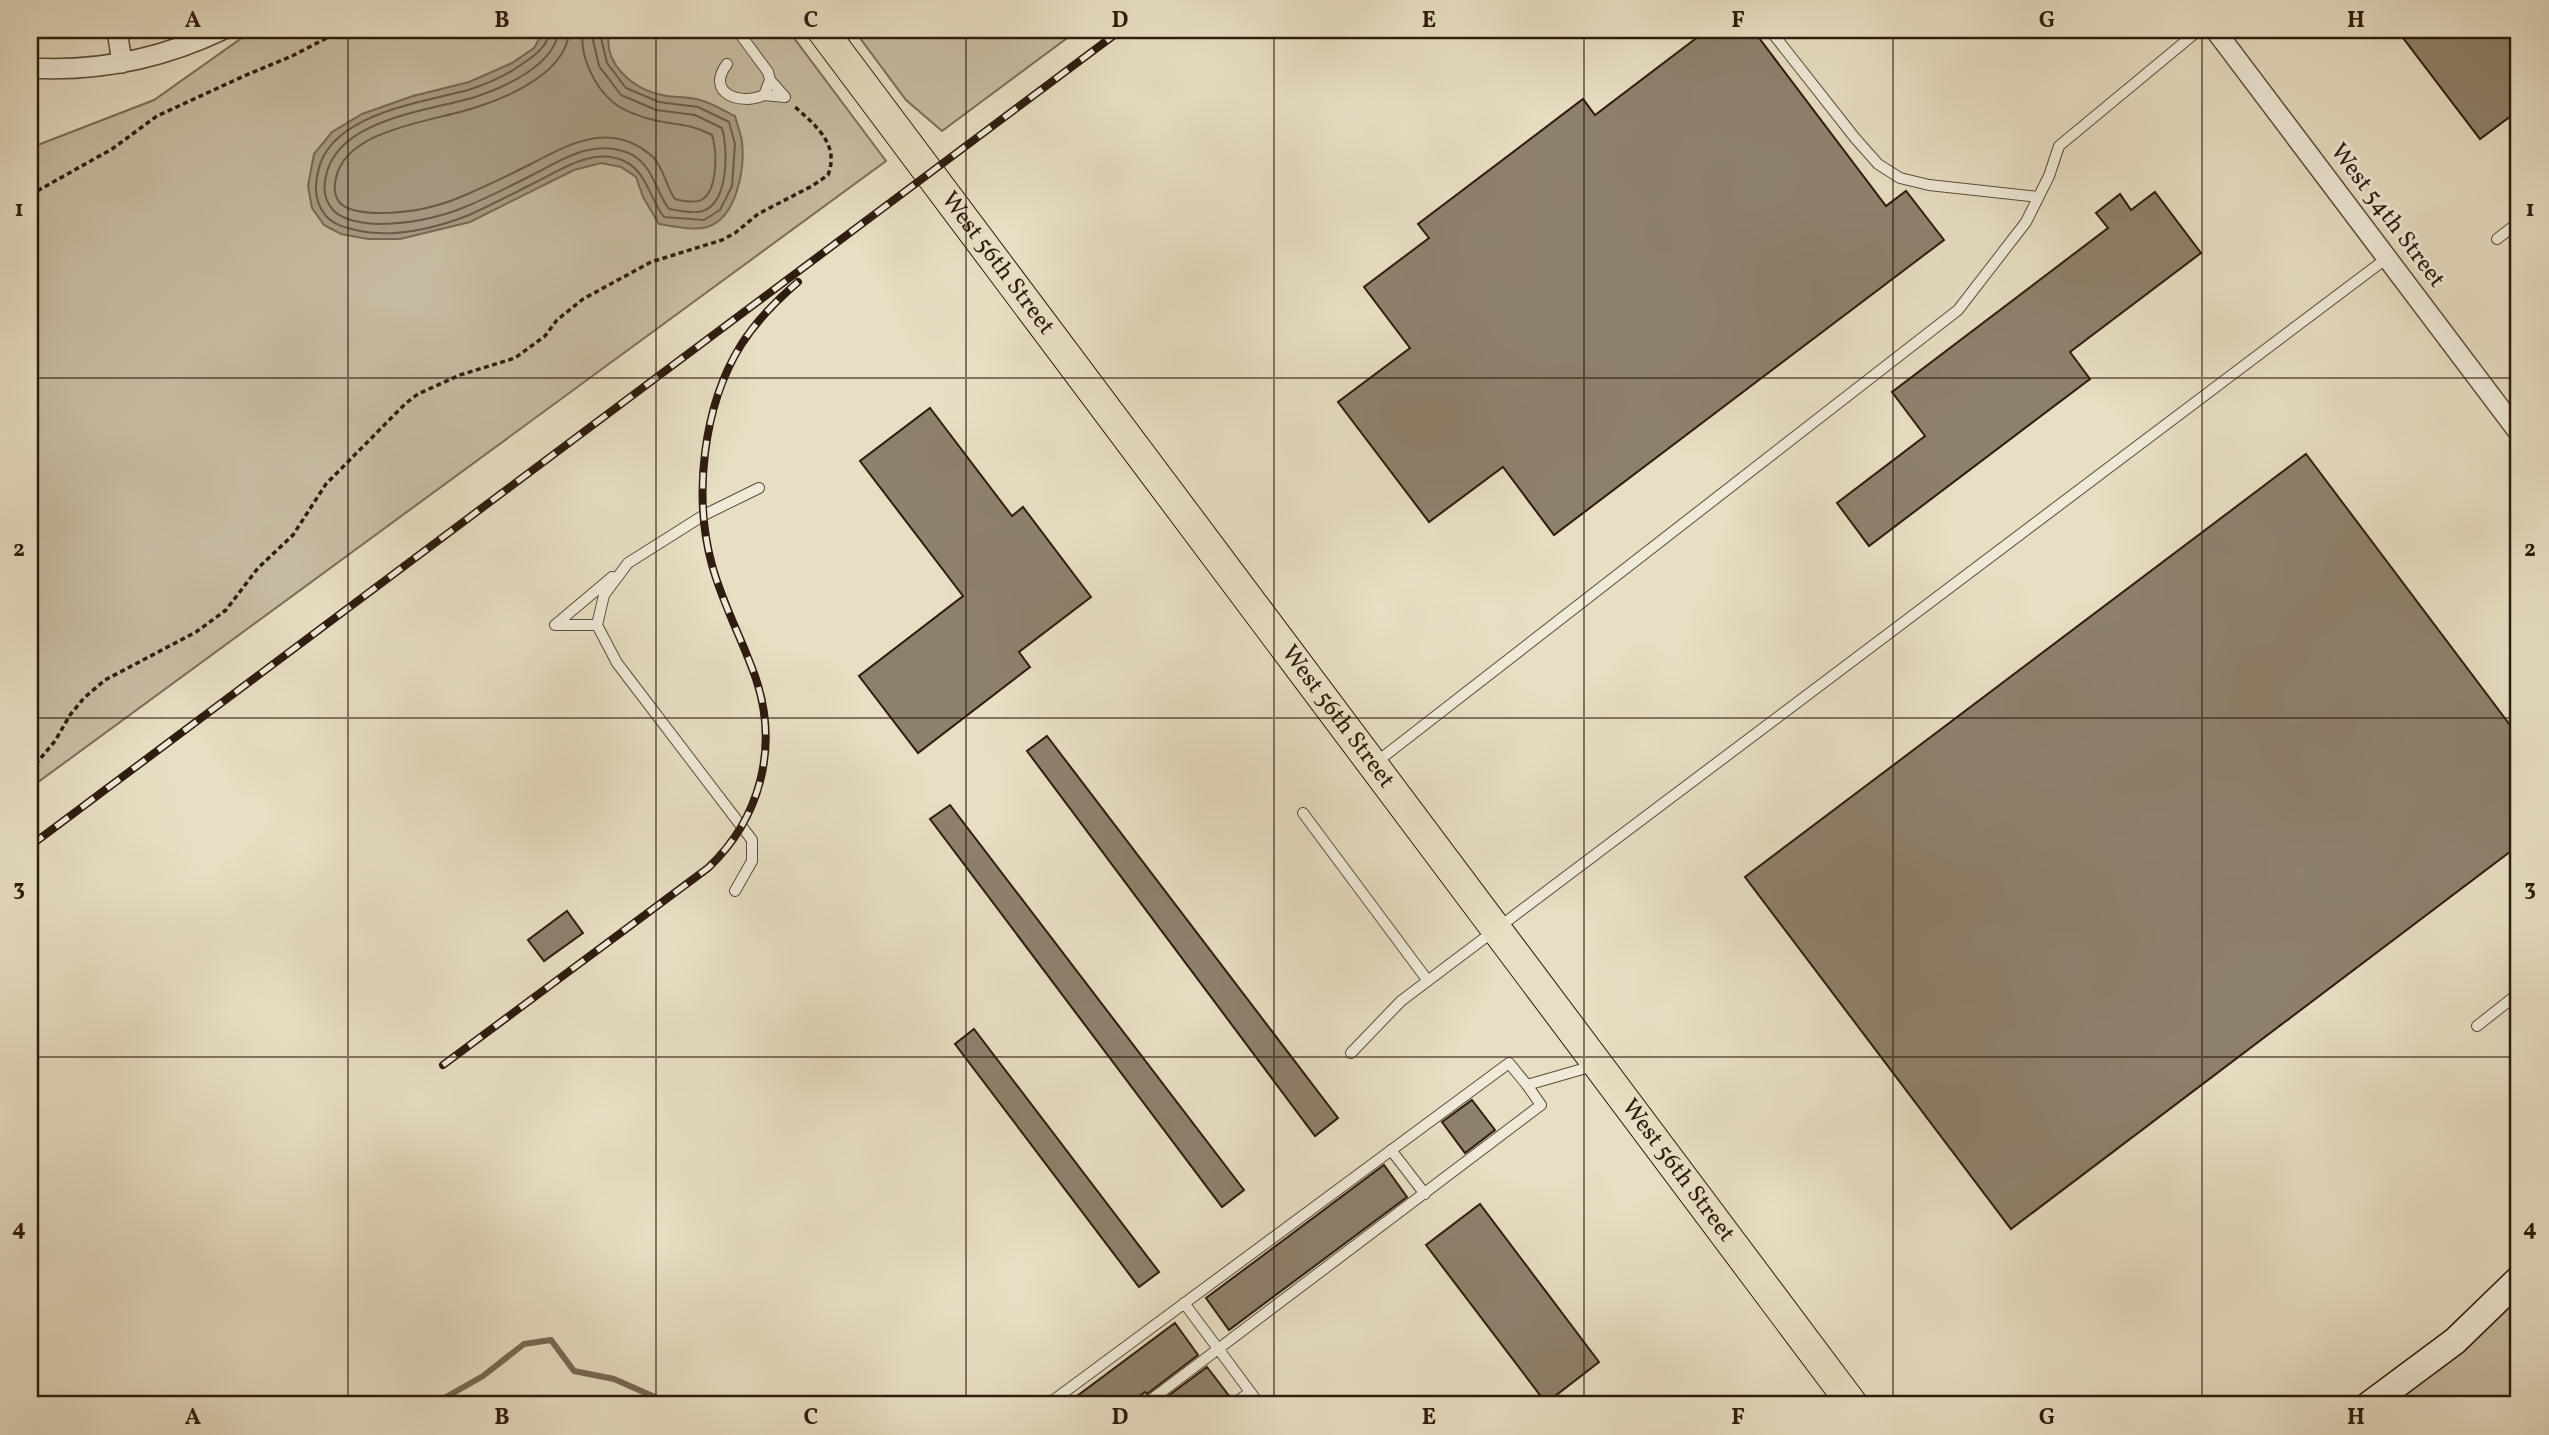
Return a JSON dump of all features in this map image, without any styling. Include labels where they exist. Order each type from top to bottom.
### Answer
[{"type":"main road","name":"West 56th Street","points":[[822,30],[1853,1405]]},
{"type":"street","points":[[117,30],[122,63]]},
{"type":"street","points":[[30,68],[71,69],[122,63],[177,49],[222,30]]},
{"type":"street","name":"West 54th Street","points":[[2215,30],[2519,433]]},
{"type":"street","points":[[2369,1405],[2455,1341],[2519,1279]]},
{"type":"lane","points":[[737,30],[768,72],[770,80],[785,97]]},
{"type":"lane","points":[[1770,30],[1854,138],[1878,164],[1900,178],[1929,185],[2038,197]]},
{"type":"lane","points":[[1374,764],[1958,310],[2026,222],[2049,176],[2059,146],[2199,30]]},
{"type":"lane","points":[[727,64],[719,75],[719,84],[724,93],[734,98],[748,99],[764,95],[785,97]]},
{"type":"lane","points":[[764,95],[770,80]]},
{"type":"lane","points":[[2497,239],[2519,222]]},
{"type":"lane","points":[[1350,1053],[1401,1001],[2387,258]]},
{"type":"lane","points":[[597,625],[555,625],[628,563],[697,519],[759,488]]},
{"type":"lane","points":[[628,563],[604,595],[597,625],[617,663],[752,840],[752,861],[735,891]]},
{"type":"lane","points":[[1303,813],[1428,981]]},
{"type":"lane","points":[[2477,1026],[2519,993]]},
{"type":"lane","points":[[1046,1405],[1509,1063],[1541,1105],[1144,1405]]},
{"type":"lane","points":[[1527,1085],[1597,1065]]},
{"type":"lane","points":[[1391,1150],[1425,1194]]},
{"type":"lane","points":[[1184,1304],[1260,1405]]},
{"type":"lane","points":[[1232,1405],[1250,1392]]},
{"type":"path","points":[[30,195],[112,149],[157,116],[292,56],[342,30]]},
{"type":"path","points":[[30,771],[55,741],[70,715],[84,698],[105,680],[196,632],[226,610],[258,568],[293,536],[326,484],[418,394],[460,375],[515,358],[545,336],[557,320],[583,299],[651,262],[722,240],[758,215],[828,175],[832,157],[829,145],[820,131],[785,97]]},
{"type":"shaded area","points":[[253,30],[788,30],[886,161],[30,788],[30,148],[154,100]]},
{"type":"shaded area","points":[[854,30],[1078,30],[942,131],[906,100]]},
{"type":"shaded area","points":[[2519,1279],[2519,1405],[2381,1405]]},
{"type":"water","points":[[544,30],[610,30],[608,42],[615,63],[622,73],[640,87],[667,96],[700,100],[735,116],[742,142],[742,165],[737,191],[726,214],[707,227],[696,229],[659,224],[643,197],[636,177],[621,167],[601,163],[574,170],[470,222],[400,239],[368,239],[341,234],[324,225],[312,208],[308,186],[314,154],[332,132],[362,114],[413,96],[469,82],[512,63],[534,48]]},
{"type":"building","points":[[1707,30],[1753,30],[1886,206],[1906,191],[1944,240],[1554,535],[1503,467],[1429,522],[1338,402],[1410,348],[1364,287],[1429,238],[1418,224],[1583,99],[1595,115]]},
{"type":"building","points":[[2397,30],[2519,30],[2519,110],[2480,139]]},
{"type":"building","points":[[2155,192],[2201,253],[2070,352],[2090,379],[1869,546],[1837,503],[1925,436],[1892,392],[2108,228],[2096,213],[2120,194],[2131,210]]},
{"type":"building","points":[[930,408],[1012,516],[1023,507],[1091,597],[1019,652],[1030,667],[918,753],[859,676],[963,596],[860,461]]},
{"type":"building","points":[[2306,454],[2519,737],[2519,845],[2011,1229],[1745,877]]},
{"type":"building","points":[[1047,736],[1338,1118],[1315,1136],[1027,751]]},
{"type":"building","points":[[950,805],[1244,1190],[1222,1207],[930,819]]},
{"type":"building","points":[[567,911],[583,933],[544,961],[528,940]]},
{"type":"building","points":[[974,1029],[1159,1272],[1139,1287],[955,1044]]},
{"type":"building","points":[[1472,1100],[1495,1130],[1465,1153],[1442,1122]]},
{"type":"building","points":[[1384,1165],[1407,1197],[1229,1330],[1206,1298]]},
{"type":"building","points":[[1480,1204],[1599,1362],[1546,1403],[1426,1245]]},
{"type":"building","points":[[1175,1323],[1198,1355],[1147,1394],[1145,1392],[1127,1405],[1065,1405]]},
{"type":"building","points":[[1207,1367],[1230,1397],[1219,1405],[1156,1405]]},
{"type":"waterway","points":[[432,1405],[483,1376],[524,1344],[551,1340],[574,1371],[614,1379],[673,1405]]},
{"type":"railway","points":[[30,846],[1121,30]]},
{"type":"railway","points":[[443,1065],[708,868],[741,828],[752,805],[765,756],[763,705],[756,679],[712,565],[703,510],[705,452],[718,395],[741,345],[767,311],[798,282]]}]
